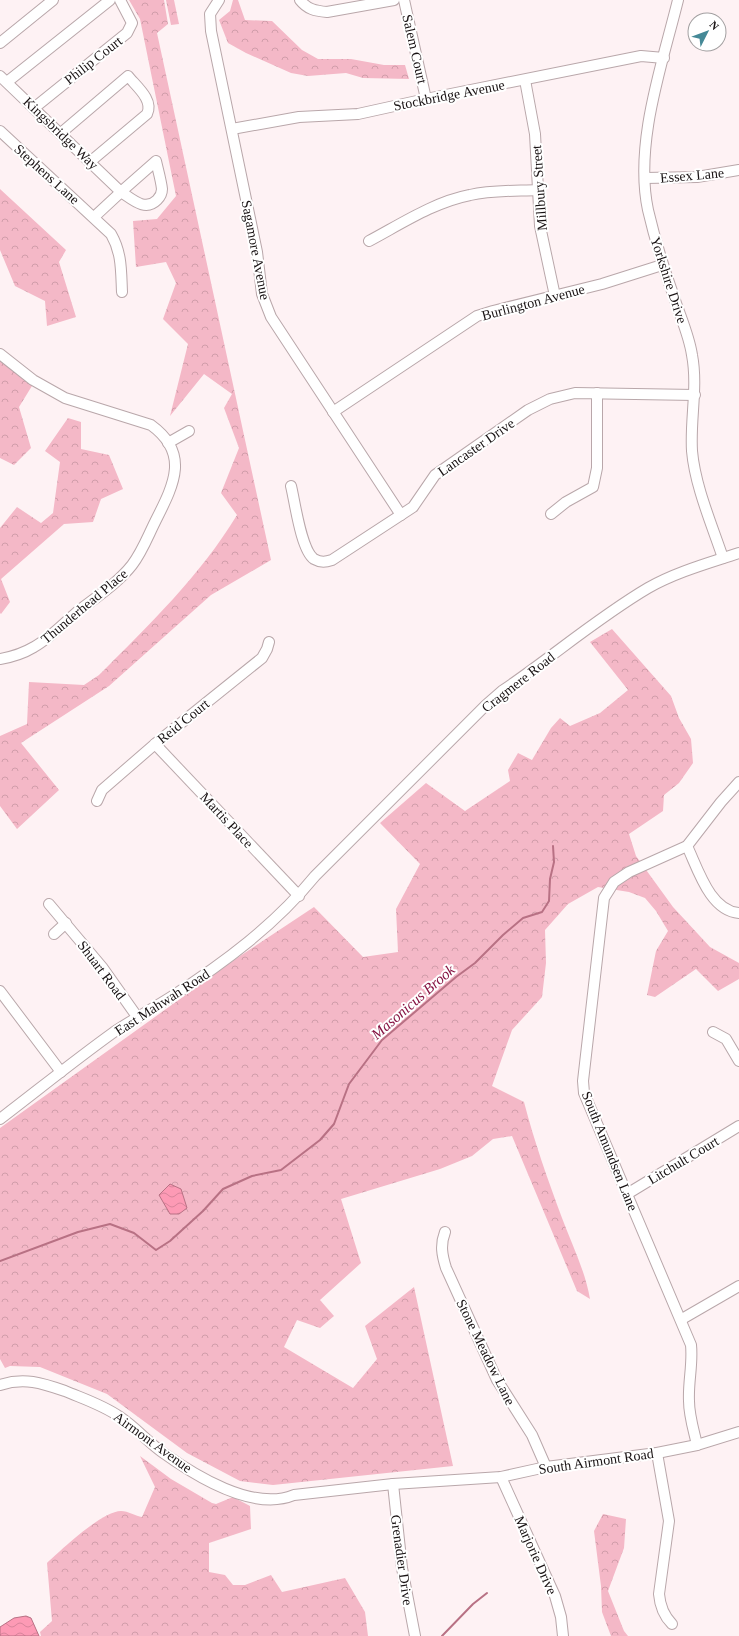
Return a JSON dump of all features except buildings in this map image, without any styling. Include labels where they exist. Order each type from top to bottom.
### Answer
[{"type":"street","points":[[0,43],[53,0]]},
{"type":"street","points":[[4,79],[110,0]]},
{"type":"street","name":"Sagamore Avenue","points":[[219,0],[210,14],[211,31],[257,252],[262,294],[271,316],[401,515]]},
{"type":"street","points":[[300,0],[305,6],[316,11],[326,12],[394,0]]},
{"type":"street","name":"Salem Court","points":[[404,0],[426,99]]},
{"type":"street","name":"Yorkshire Drive","points":[[678,0],[647,136],[645,178],[648,209],[662,265],[691,350],[695,372],[692,451],[696,470],[723,558]]},
{"type":"street","name":"Philip Court","points":[[34,108],[127,33],[132,23],[121,2]]},
{"type":"street","name":"Stockbridge Avenue","points":[[232,129],[299,117],[358,114],[641,56],[664,58]]},
{"type":"street","points":[[61,133],[128,76],[148,101],[149,110],[147,114],[91,161]]},
{"type":"street","name":"Kingsbridge Way","points":[[4,79],[91,161],[121,192],[136,202],[146,205],[154,204],[160,198],[162,191],[156,161],[121,192]]},
{"type":"street","name":"Millbury Street","points":[[525,80],[535,134],[540,226],[555,296]]},
{"type":"street","name":"Stephens Lane","points":[[0,131],[111,234],[117,245],[120,258],[122,292]]},
{"type":"street","name":"Essex Lane","points":[[645,178],[697,177],[739,170]]},
{"type":"street","points":[[369,241],[431,208],[453,200],[490,192],[538,190]]},
{"type":"street","points":[[94,217],[121,192]]},
{"type":"street","name":"Burlington Avenue","points":[[333,412],[477,316],[602,284],[662,265]]},
{"type":"street","name":"Thunderhead Place","points":[[0,354],[48,389],[81,404],[143,421],[159,431],[168,443],[175,460],[176,469],[172,486],[132,565],[124,574],[35,647],[19,654],[0,659]]},
{"type":"street","name":"Lancaster Drive","points":[[291,486],[304,542],[309,554],[315,560],[323,562],[332,560],[413,507],[435,475],[528,410],[550,399],[575,393],[695,395]]},
{"type":"street","points":[[551,514],[566,502],[593,487],[597,468],[597,393]]},
{"type":"street","points":[[168,443],[190,431]]},
{"type":"street","name":"Cragmere Road","points":[[315,876],[481,710],[502,691],[614,610],[649,588],[672,577],[739,553]]},
{"type":"street","name":"Reid Court","points":[[98,801],[102,790],[155,744],[262,658],[269,642]]},
{"type":"street","name":"Martis Place","points":[[155,744],[299,896]]},
{"type":"street","points":[[739,782],[721,802],[687,846],[711,893],[721,906],[731,913],[739,913]]},
{"type":"street","name":"South Amundsen Lane","points":[[687,846],[629,872],[614,882],[604,898],[583,1081],[584,1093],[682,1319],[691,1345],[692,1360],[689,1382],[689,1403],[697,1445]]},
{"type":"street","name":"East Mahwah Road","points":[[0,1119],[115,1032],[171,997],[233,955],[255,938],[299,896],[315,876]]},
{"type":"street","name":"Shuart Road","points":[[49,904],[102,967],[138,1018]]},
{"type":"street","points":[[54,934],[66,923]]},
{"type":"street","points":[[0,991],[61,1072]]},
{"type":"street","points":[[713,1032],[726,1040],[739,1061]]},
{"type":"street","name":"Litchult Court","points":[[627,1194],[739,1126]]},
{"type":"street","name":"Stone Meadow Lane","points":[[445,1232],[441,1241],[442,1254],[446,1268],[497,1380],[532,1435],[546,1467]]},
{"type":"street","points":[[682,1319],[739,1286]]},
{"type":"street","name":"Airmont Avenue","points":[[0,1385],[19,1381],[42,1383],[99,1405],[121,1417],[175,1460],[211,1482],[250,1497],[280,1499],[294,1495],[450,1479]]},
{"type":"street","name":"South Airmont Road","points":[[450,1479],[501,1477],[546,1467],[657,1453],[697,1445],[739,1432]]},
{"type":"street","points":[[657,1453],[669,1521],[658,1594],[660,1606],[666,1618],[672,1624]]},
{"type":"street","name":"Marjorie Drive","points":[[501,1477],[555,1596],[561,1617],[563,1636]]},
{"type":"street","name":"Grenadier Drive","points":[[393,1484],[402,1568],[415,1636]]},
{"type":"green space","points":[[129,0],[164,0],[168,24],[157,33],[271,560],[211,595],[109,686],[21,743],[59,790],[17,829],[0,806],[0,736],[27,724],[29,682],[84,685],[99,675],[173,599],[207,559],[237,515],[221,493],[239,448],[224,408],[232,394],[204,374],[170,416],[188,344],[163,319],[176,283],[166,262],[136,267],[133,221],[157,219],[176,196],[140,19]]},
{"type":"green space","points":[[166,0],[174,0],[179,24],[171,25]]},
{"type":"green space","points":[[233,0],[238,0],[245,20],[272,21],[302,50],[318,59],[351,59],[384,65],[405,65],[409,79],[363,78],[346,73],[308,76],[291,73],[246,53],[228,43],[219,20],[230,11]]},
{"type":"green space","points":[[0,189],[66,250],[59,262],[76,317],[47,326],[45,301],[15,286],[0,250]]},
{"type":"green space","points":[[0,356],[35,381],[19,407],[31,448],[14,465],[0,458]]},
{"type":"green space","points":[[68,418],[81,422],[81,449],[109,455],[123,489],[101,499],[93,522],[64,524],[1,579],[10,602],[1,614],[0,528],[17,507],[41,523],[53,513],[60,462],[45,451]]},
{"type":"green space","points":[[612,629],[671,696],[679,718],[691,739],[693,763],[679,783],[664,795],[663,811],[629,834],[636,856],[673,907],[710,947],[739,963],[739,979],[718,991],[696,969],[655,997],[647,995],[656,951],[668,931],[656,911],[645,898],[629,892],[598,887],[568,904],[545,930],[546,963],[542,997],[512,1030],[492,1086],[524,1102],[532,1131],[562,1218],[582,1268],[590,1299],[577,1291],[512,1136],[493,1139],[472,1156],[440,1169],[341,1199],[361,1263],[320,1300],[334,1316],[320,1328],[297,1320],[284,1347],[353,1388],[377,1359],[365,1326],[414,1287],[453,1466],[273,1485],[240,1481],[187,1453],[107,1394],[40,1367],[10,1366],[5,1368],[0,1359],[0,1128],[240,956],[314,907],[363,957],[398,952],[396,909],[420,864],[380,823],[426,783],[465,811],[510,781],[508,770],[518,753],[532,760],[551,728],[560,718],[570,726],[600,713],[628,690],[590,642]]},
{"type":"green space","points":[[140,1456],[171,1479],[212,1503],[216,1504],[233,1497],[250,1506],[251,1529],[209,1543],[209,1572],[225,1575],[233,1585],[245,1585],[271,1575],[282,1592],[345,1578],[365,1612],[368,1636],[41,1636],[40,1632],[52,1621],[47,1563],[82,1532],[103,1517],[121,1511],[142,1517],[155,1487]]},
{"type":"green space","points":[[603,1514],[626,1519],[624,1548],[608,1591],[624,1631],[628,1636],[611,1636],[602,1612],[601,1586],[594,1531]]},
{"type":"water","points":[[170,1184],[181,1189],[187,1208],[179,1214],[170,1214],[159,1195]]},
{"type":"water","points":[[26,1616],[31,1618],[39,1636],[0,1636],[0,1627],[14,1618]]},
{"type":"waterway","name":"Masonicus Brook","points":[[0,1261],[78,1232],[110,1224],[134,1233],[156,1250],[170,1241],[203,1211],[223,1189],[252,1176],[281,1170],[320,1140],[334,1124],[349,1084],[382,1040],[456,977],[475,963],[503,935],[523,918],[542,912],[549,901],[550,879],[554,862],[553,846]]},
{"type":"waterway","points":[[442,1636],[473,1604],[487,1593]]}]
